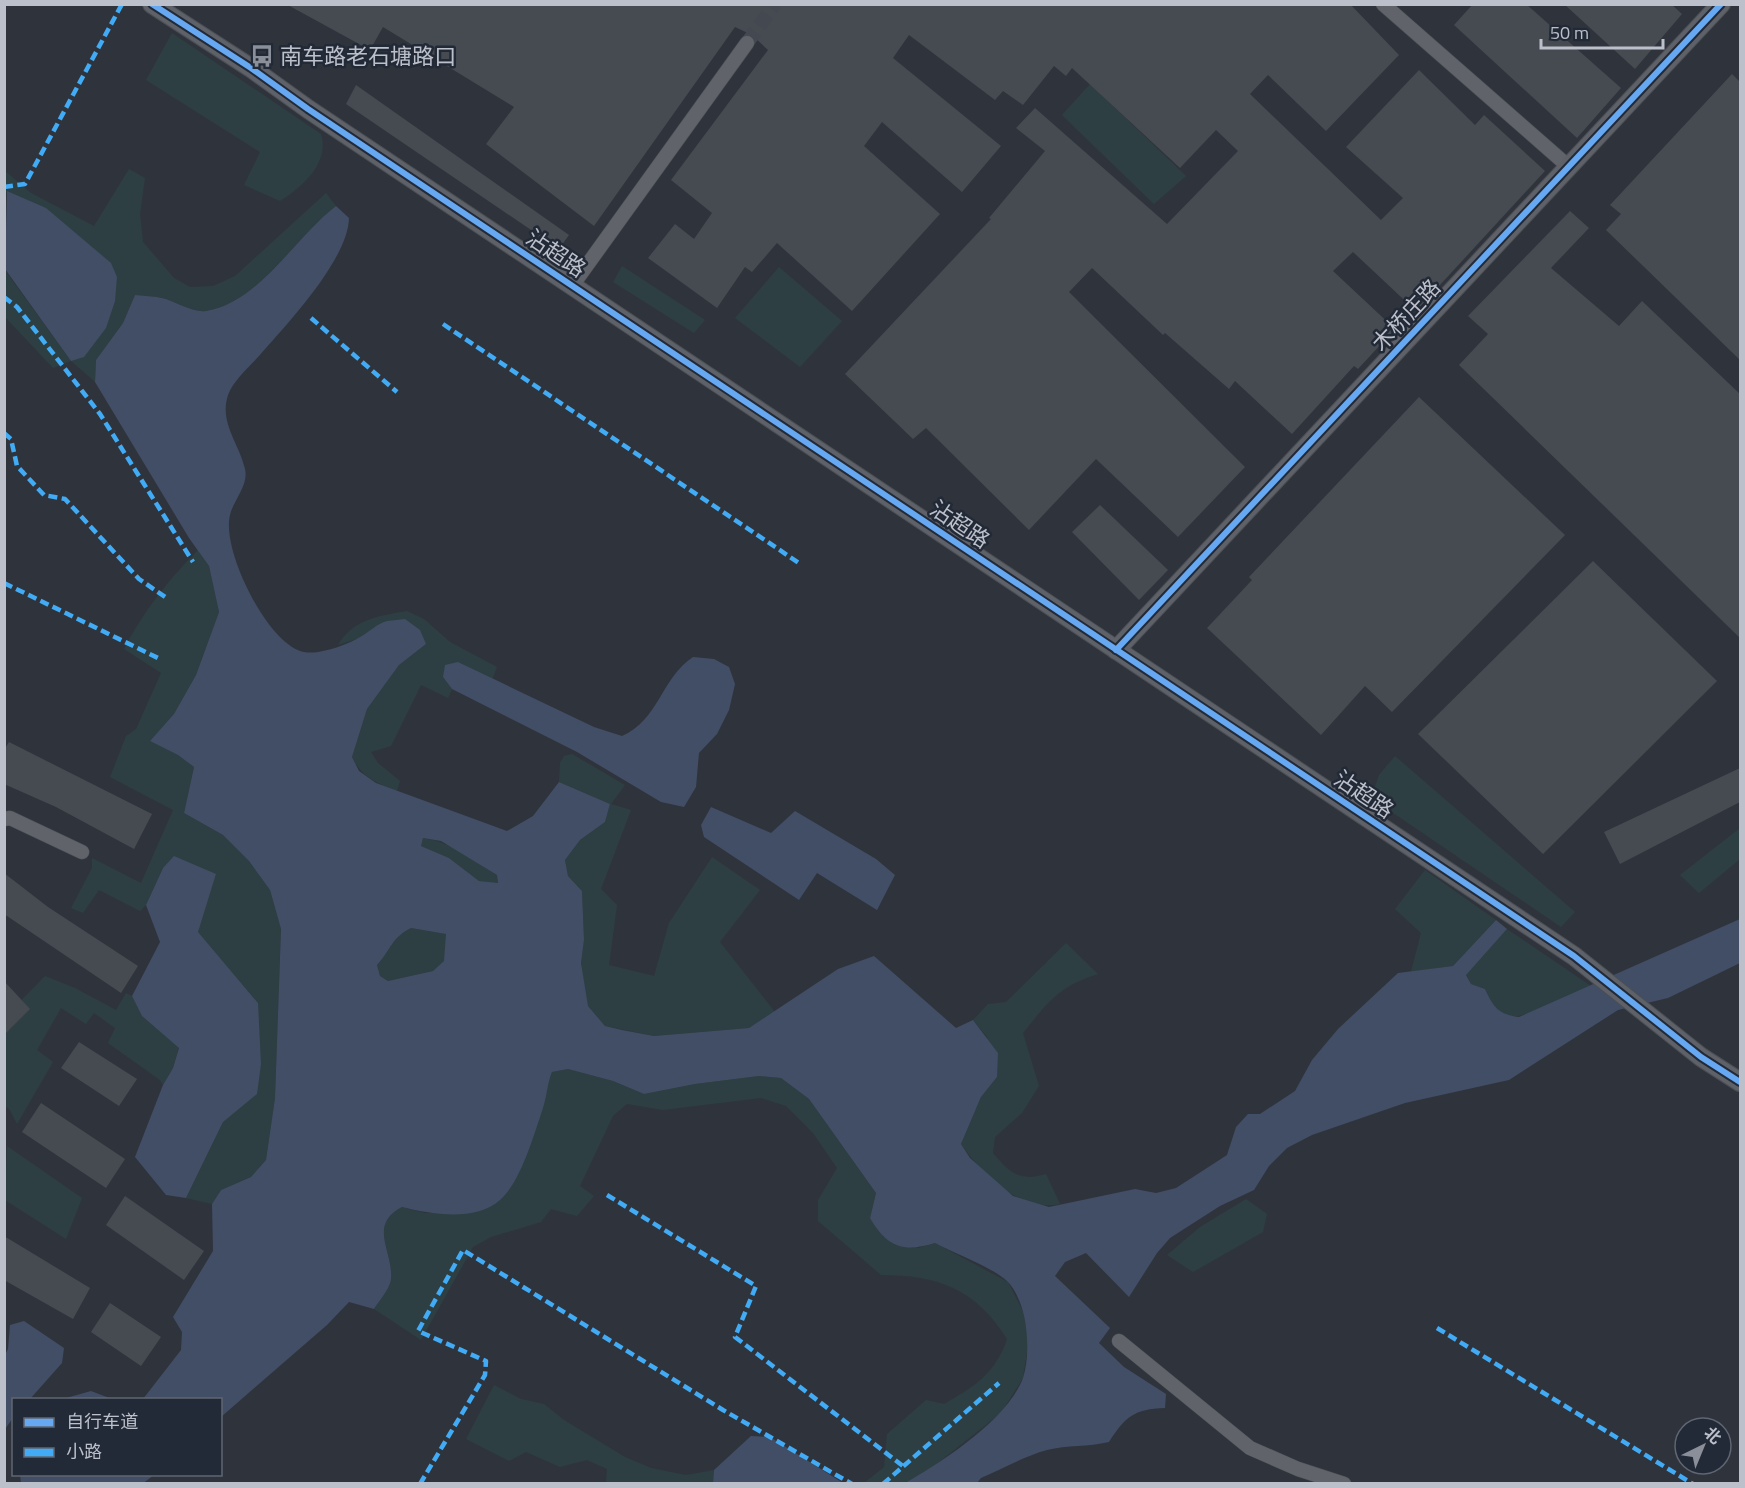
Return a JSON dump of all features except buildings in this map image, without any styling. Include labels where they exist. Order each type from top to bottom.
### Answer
[{"type":"street","name":"沾超路","points":[[152,4],[251,68],[572,286],[1574,956],[1701,1057],[1740,1082]]},
{"type":"street","points":[[1383,4],[1569,167]]},
{"type":"street","name":"木桥庄路","points":[[1116,650],[1721,4]]},
{"type":"street","points":[[572,286],[747,43]]},
{"type":"street","points":[[4,819],[10,818],[82,852]]},
{"type":"street","points":[[1119,1341],[1250,1448],[1298,1469],[1344,1484]]},
{"type":"shaded area","points":[[172,33],[321,134],[323,145],[318,164],[297,189],[280,201],[244,185],[260,152],[146,80]]},
{"type":"shaded area","points":[[1090,84],[1186,176],[1154,204],[1062,115]]},
{"type":"shaded area","points":[[129,169],[145,178],[140,214],[143,242],[174,278],[190,287],[213,286],[235,276],[326,193],[336,206],[260,282],[225,305],[201,311],[162,298],[135,295],[123,323],[96,360],[95,382],[71,361],[7,192],[5,194],[5,171],[31,193],[94,226]]},
{"type":"shaded area","points":[[622,266],[705,320],[694,333],[613,282]]},
{"type":"shaded area","points":[[779,267],[842,321],[800,367],[735,318]]},
{"type":"shaded area","points":[[4,269],[71,361],[53,368],[5,317]]},
{"type":"shaded area","points":[[198,550],[209,566],[219,612],[196,675],[174,715],[150,741],[178,755],[194,767],[184,813],[223,835],[249,861],[270,890],[281,929],[275,1098],[266,1160],[251,1177],[221,1190],[212,1204],[186,1198],[223,1122],[258,1003],[197,932],[216,874],[163,868],[146,905],[140,911],[99,890],[83,913],[71,908],[92,868],[92,858],[141,883],[173,810],[110,777],[126,736],[136,729],[161,673],[124,649],[139,622],[157,597]]},
{"type":"shaded area","points":[[407,611],[424,619],[450,642],[497,667],[492,680],[458,662],[443,677],[452,689],[448,698],[421,685],[391,746],[371,752],[378,763],[400,781],[397,791],[370,778],[360,770],[352,757],[367,709],[399,665],[426,644],[386,621],[357,639],[338,645],[351,629],[359,624],[377,617]]},
{"type":"shaded area","points":[[572,754],[625,785],[611,804],[631,810],[601,889],[617,905],[609,965],[654,976],[669,923],[712,857],[760,890],[720,942],[775,1012],[749,1028],[654,1036],[605,1026],[588,1006],[581,963],[584,940],[582,891],[568,876],[565,860],[580,840],[605,822],[610,804],[559,782],[560,763],[564,756]]},
{"type":"shaded area","points":[[1395,756],[1575,912],[1561,927],[1380,804],[1374,790],[1379,775]]},
{"type":"shaded area","points":[[1740,828],[1740,859],[1699,893],[1680,875]]},
{"type":"shaded area","points":[[423,838],[443,843],[470,858],[497,875],[498,884],[479,881],[449,858],[421,846]]},
{"type":"shaded area","points":[[1425,870],[1496,920],[1453,966],[1411,972],[1421,933],[1395,909]]},
{"type":"shaded area","points":[[411,928],[447,934],[445,961],[433,971],[388,981],[380,976],[377,965],[395,940]]},
{"type":"shaded area","points":[[1507,929],[1591,986],[1523,1015],[1504,1015],[1498,1011],[1485,989],[1471,984],[1466,974]]},
{"type":"shaded area","points":[[1066,943],[1098,974],[1073,984],[1055,996],[1023,1033],[1039,1086],[1022,1113],[995,1137],[993,1153],[1010,1171],[1016,1174],[1029,1177],[1046,1174],[1060,1204],[1045,1205],[1031,1203],[1003,1189],[991,1179],[961,1144],[981,1097],[997,1077],[987,1037],[973,1020],[988,1004],[1006,1002]]},
{"type":"shaded area","points":[[45,976],[75,988],[116,1010],[126,993],[132,996],[142,1016],[179,1047],[173,1068],[163,1085],[160,1080],[108,1043],[115,1028],[94,1013],[86,1024],[61,1008],[37,1050],[53,1062],[17,1124],[10,1110],[5,1106],[4,1018]]},
{"type":"shaded area","points":[[568,1069],[613,1081],[644,1094],[695,1084],[759,1076],[781,1078],[809,1099],[876,1193],[870,1218],[918,1248],[935,1243],[1008,1282],[1025,1315],[1028,1346],[1023,1378],[1001,1413],[930,1469],[905,1483],[864,1483],[884,1467],[887,1434],[926,1400],[944,1404],[983,1378],[997,1361],[1007,1339],[995,1322],[969,1297],[938,1282],[881,1275],[818,1221],[818,1200],[837,1168],[813,1133],[786,1106],[761,1098],[663,1110],[627,1104],[613,1116],[580,1186],[594,1196],[577,1216],[551,1209],[541,1222],[491,1237],[473,1247],[421,1340],[374,1309],[391,1280],[384,1231],[386,1222],[392,1214],[402,1207],[425,1213],[476,1212],[544,1105],[546,1086],[552,1072]]},
{"type":"shaded area","points":[[7,1146],[82,1198],[66,1239],[5,1200]]},
{"type":"shaded area","points":[[1246,1199],[1267,1214],[1263,1232],[1193,1272],[1167,1255],[1200,1227]]},
{"type":"shaded area","points":[[494,1385],[521,1399],[544,1404],[564,1420],[625,1457],[651,1468],[686,1475],[714,1470],[713,1483],[606,1483],[607,1469],[587,1460],[560,1467],[526,1452],[509,1461],[466,1439]]},
{"type":"water","points":[[7,191],[46,208],[111,263],[117,277],[115,301],[106,328],[84,357],[71,361],[5,269]]},
{"type":"water","points":[[336,206],[349,218],[346,235],[327,272],[284,327],[237,379],[228,395],[226,415],[228,424],[246,475],[230,515],[229,531],[240,572],[262,615],[276,633],[290,646],[304,652],[325,651],[341,646],[387,621],[405,619],[420,630],[426,644],[399,665],[367,709],[352,757],[359,771],[376,783],[507,831],[533,816],[559,782],[610,804],[605,822],[580,840],[565,860],[568,876],[582,891],[584,940],[581,963],[588,1006],[605,1026],[654,1036],[749,1028],[838,969],[874,956],[956,1028],[973,1020],[998,1053],[997,1077],[981,1097],[961,1144],[970,1158],[1013,1196],[1049,1207],[1135,1189],[1156,1193],[1176,1188],[1227,1155],[1236,1127],[1248,1114],[1260,1114],[1295,1091],[1312,1060],[1338,1029],[1398,973],[1453,966],[1496,920],[1507,929],[1466,975],[1471,984],[1485,989],[1491,1001],[1501,1012],[1519,1017],[1740,919],[1740,963],[1668,998],[1618,1010],[1509,1080],[1405,1103],[1312,1135],[1287,1148],[1269,1166],[1254,1190],[1220,1206],[1170,1238],[1157,1253],[1129,1297],[1086,1253],[1065,1262],[1055,1276],[1110,1328],[1099,1343],[1124,1367],[1166,1394],[1165,1408],[1145,1410],[1131,1416],[1120,1426],[1109,1442],[1055,1448],[1022,1459],[981,1478],[977,1483],[905,1483],[937,1464],[972,1438],[989,1424],[1015,1393],[1023,1378],[1027,1353],[1025,1322],[1018,1297],[1012,1286],[1001,1276],[935,1243],[905,1247],[883,1236],[870,1218],[876,1193],[809,1099],[781,1078],[759,1076],[695,1084],[644,1094],[613,1081],[568,1069],[552,1072],[543,1108],[526,1157],[508,1192],[500,1200],[490,1207],[466,1214],[439,1214],[402,1207],[392,1214],[386,1222],[384,1231],[391,1280],[374,1309],[349,1302],[327,1325],[222,1416],[222,1398],[144,1398],[181,1350],[182,1332],[173,1317],[213,1251],[212,1204],[221,1190],[251,1177],[266,1160],[275,1098],[281,929],[270,890],[249,861],[223,835],[184,813],[194,767],[178,755],[150,741],[174,714],[196,675],[219,612],[209,566],[189,538],[95,382],[96,360],[123,323],[135,295],[162,298],[190,309],[206,311],[225,305],[243,295],[276,267]],"holes":[[[423,838],[441,841],[497,875],[498,883],[479,881],[449,858],[421,846]],[[411,928],[446,934],[444,961],[433,971],[388,981],[380,976],[377,965],[395,940],[404,932]]]},
{"type":"water","points":[[693,657],[714,659],[729,667],[735,684],[729,710],[717,734],[699,753],[696,787],[684,807],[661,802],[577,752],[452,689],[443,677],[445,665],[458,662],[594,727],[622,736],[644,720],[674,676]]},
{"type":"water","points":[[711,807],[771,833],[795,811],[876,859],[895,875],[877,910],[817,873],[799,900],[704,837],[701,825]]},
{"type":"water","points":[[174,856],[216,874],[198,932],[258,1003],[261,1064],[257,1094],[223,1122],[186,1198],[166,1195],[135,1157],[163,1085],[173,1068],[179,1048],[142,1016],[132,996],[160,942],[146,905],[163,868]]},
{"type":"water","points":[[24,1321],[64,1348],[62,1363],[31,1398],[12,1398],[12,1419],[5,1429],[5,1355],[8,1349],[10,1325]]},
{"type":"water","points":[[91,1391],[109,1398],[66,1398]]},
{"type":"water","points":[[751,1436],[770,1437],[843,1483],[713,1483],[714,1470]]},
{"type":"water","points":[[20,1476],[153,1476],[142,1484],[21,1483]]},
{"type":"tunnel","points":[[747,43],[775,4]]},
{"type":"marked path","points":[[4,187],[25,184],[122,4]]},
{"type":"marked path","points":[[4,297],[17,307],[100,414],[193,562]]},
{"type":"marked path","points":[[311,318],[397,392]]},
{"type":"marked path","points":[[443,324],[799,563]]},
{"type":"marked path","points":[[4,433],[11,439],[17,466],[44,495],[65,499],[139,579],[168,599]]},
{"type":"marked path","points":[[4,583],[158,658]]},
{"type":"marked path","points":[[607,1195],[756,1286],[735,1337],[903,1466]]},
{"type":"marked path","points":[[420,1484],[485,1375],[486,1361],[418,1331],[463,1250],[723,1410],[852,1484]]},
{"type":"marked path","points":[[1437,1328],[1693,1484]]},
{"type":"marked path","points":[[883,1484],[999,1383]]},
{"type":"cycle path","points":[[152,4],[251,68],[308,109],[1574,956],[1701,1057],[1740,1082]]},
{"type":"cycle path","points":[[1116,650],[1721,4]]},
{"type":"place","name":"南车路老石塘路口","points":[[262,56]]}]
